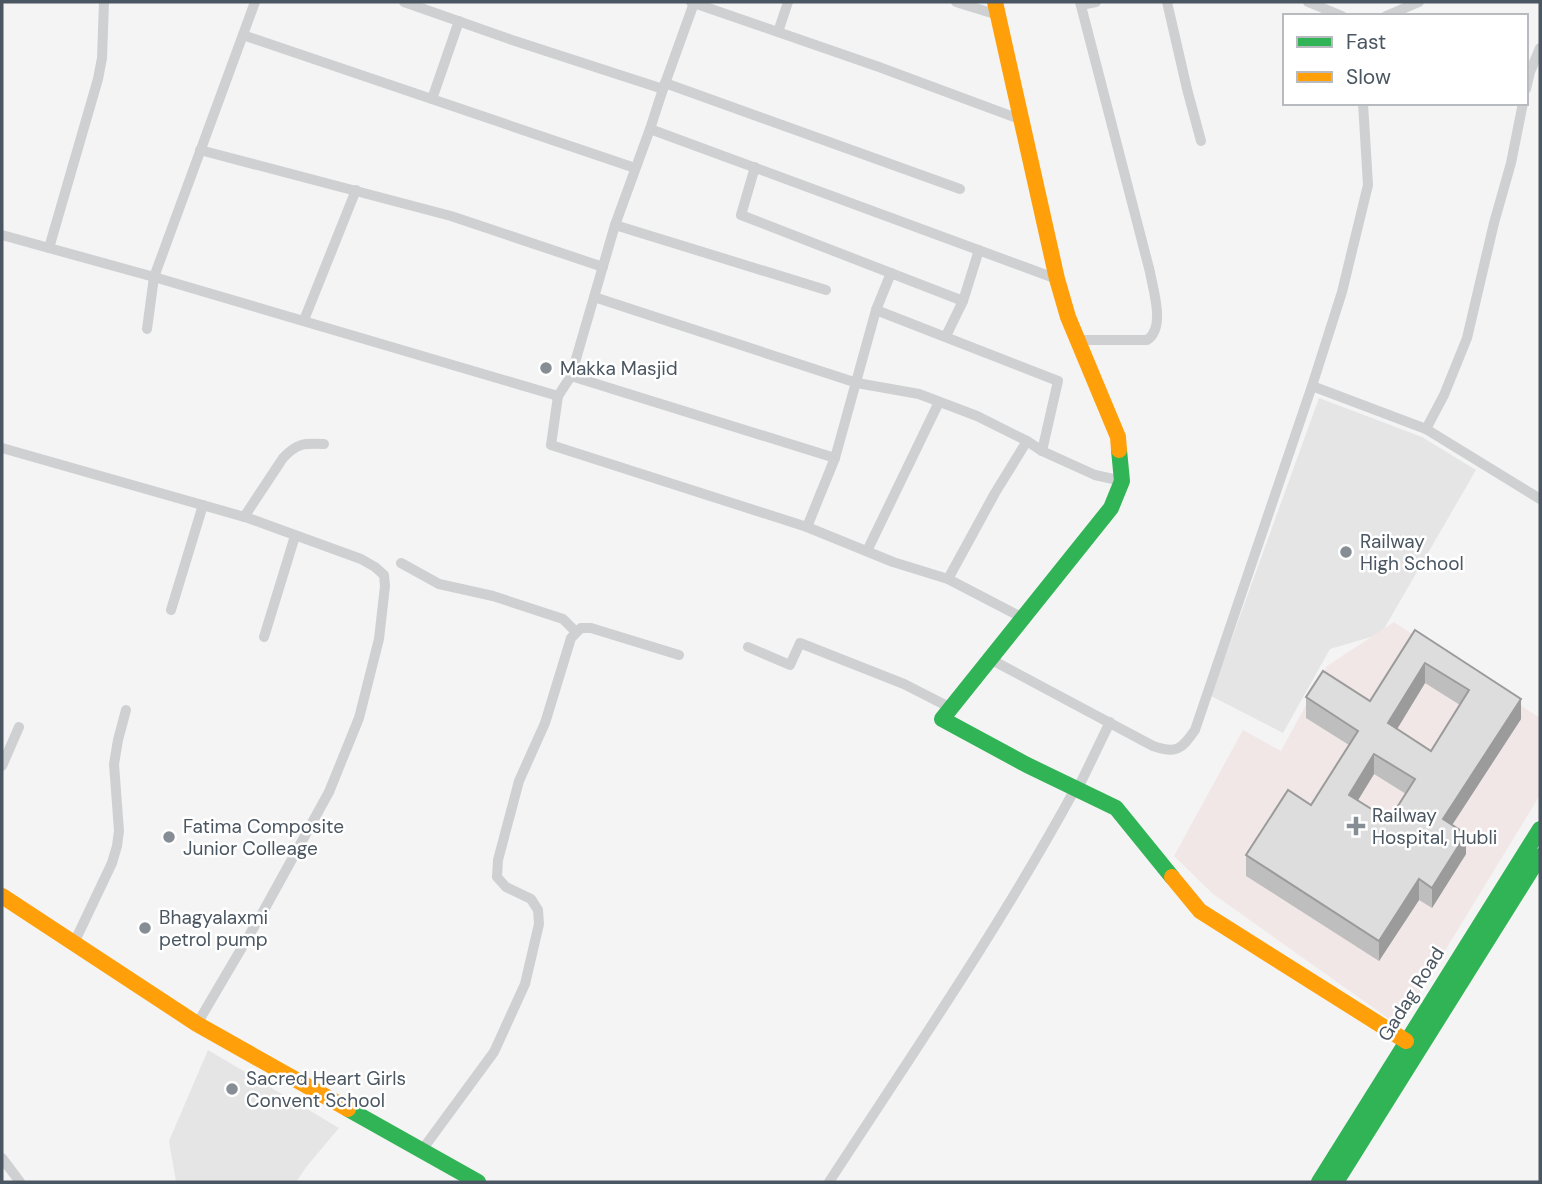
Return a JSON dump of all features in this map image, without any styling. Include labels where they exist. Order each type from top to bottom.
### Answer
[{"type":"main road","points":[[997,8],[1057,279],[1077,341],[1118,437],[1122,481],[1111,508],[942,719],[1115,808],[1200,911],[1406,1041]]},
{"type":"main road","name":"Gadag Road","points":[[1319,1182],[1540,829]]},
{"type":"main road","name":"Gadag Road","points":[[1336,1182],[1540,856]]},
{"type":"main road","points":[[2,896],[197,1024],[478,1182]]},
{"type":"street","points":[[49,248],[99,79],[104,2]]},
{"type":"street","points":[[146,329],[154,276],[255,2]]},
{"type":"street","points":[[404,2],[664,86],[960,189]]},
{"type":"street","points":[[1022,120],[693,2],[615,225],[571,376],[558,396],[551,444],[807,527],[893,562],[948,579],[1023,618]]},
{"type":"street","points":[[778,32],[788,2]]},
{"type":"street","points":[[956,2],[997,8]]},
{"type":"street","points":[[1077,341],[1147,340],[1156,331],[1157,318],[1150,272],[1081,3],[1096,2]]},
{"type":"street","points":[[1167,2],[1201,141]]},
{"type":"street","points":[[1308,2],[1337,14]]},
{"type":"street","points":[[1391,14],[1419,2]]},
{"type":"street","points":[[432,100],[459,21]]},
{"type":"street","points":[[243,35],[635,168]]},
{"type":"street","points":[[1528,80],[1540,48]]},
{"type":"street","points":[[990,659],[1164,750],[1176,750],[1185,744],[1195,730],[1342,292],[1368,185],[1363,105]]},
{"type":"street","points":[[1426,429],[1444,395],[1466,338],[1511,163],[1523,105]]},
{"type":"street","points":[[650,129],[1057,279]]},
{"type":"street","points":[[200,150],[450,216],[603,267]]},
{"type":"street","points":[[755,167],[741,215],[963,301]]},
{"type":"street","points":[[304,320],[356,190]]},
{"type":"street","points":[[615,225],[826,290]]},
{"type":"street","points":[[2,235],[154,276],[558,396]]},
{"type":"street","points":[[946,336],[963,301],[979,250]]},
{"type":"street","points":[[807,527],[835,458],[876,310],[891,273]]},
{"type":"street","points":[[594,297],[857,383],[919,394],[977,416],[1095,475],[1122,481]]},
{"type":"street","points":[[876,310],[1058,381],[1042,450]]},
{"type":"street","points":[[571,376],[835,458]]},
{"type":"street","points":[[1312,386],[1426,429],[1540,499]]},
{"type":"street","points":[[867,551],[939,402]]},
{"type":"street","points":[[948,579],[1027,441]]},
{"type":"street","points":[[244,517],[289,451],[305,443],[324,444]]},
{"type":"street","points":[[2,448],[244,517],[360,559],[384,575],[379,639],[359,718],[329,792],[197,1024]]},
{"type":"street","points":[[171,610],[203,505]]},
{"type":"street","points":[[264,637],[295,536]]},
{"type":"street","points":[[401,562],[439,584],[494,596],[563,619],[576,632]]},
{"type":"street","points":[[422,1150],[494,1052],[525,984],[539,924],[538,910],[531,899],[506,887],[496,877],[498,860],[519,781],[545,723],[571,638],[581,628],[591,628],[679,655]]},
{"type":"street","points":[[748,647],[790,665],[800,643],[904,684],[951,708]]},
{"type":"street","points":[[74,943],[112,863],[117,846],[119,831],[114,764],[125,710]]},
{"type":"street","points":[[829,1182],[1043,848],[1081,782],[1110,722]]},
{"type":"street","points":[[2,766],[19,727]]},
{"type":"street","points":[[2,1158],[20,1182]]},
{"type":"shaded area","name":"Railway High School","points":[[1319,398],[1422,437],[1476,470],[1381,634],[1330,649],[1283,733],[1211,696]]},
{"type":"shaded area","name":"Railway Hospital, Hubli","points":[[1394,622],[1540,718],[1540,795],[1399,1026],[1213,894],[1174,856],[1243,730],[1281,751],[1327,666]]},
{"type":"shaded area","name":"Sacred Heart Girls Convent School","points":[[208,1050],[339,1128],[296,1182],[176,1182],[169,1141]]},
{"type":"building","points":[[1415,630],[1521,699],[1443,819],[1466,834],[1432,888],[1419,879],[1379,941],[1246,855],[1288,790],[1311,805],[1358,731],[1306,697],[1323,671],[1370,701]],"holes":[[[1425,663],[1469,690],[1431,751],[1388,723]],[[1374,754],[1415,779],[1389,820],[1349,795]]]},
{"type":"traffic: fast","points":[[1119,450],[1122,481],[1111,508],[942,719],[1027,765],[1116,808],[1172,877]]},
{"type":"traffic: fast","points":[[1319,1182],[1540,829]]},
{"type":"traffic: fast","points":[[1336,1182],[1540,856]]},
{"type":"traffic: fast","points":[[348,1109],[478,1182]]},
{"type":"traffic: slow","points":[[995,2],[1057,279],[1068,317],[1118,437],[1119,450]]},
{"type":"traffic: slow","points":[[1172,877],[1200,911],[1406,1041]]},
{"type":"traffic: slow","points":[[2,896],[197,1024],[348,1109]]},
{"type":"place","name":"Makka Masjid","points":[[546,368]]},
{"type":"place","name":"Railway High School","points":[[1346,552]]},
{"type":"place","name":"Railway Hospital, Hubli","points":[[1356,826]]},
{"type":"place","name":"Fatima Composite Junior Colleage","points":[[169,837]]},
{"type":"place","name":"Bhagyalaxmi petrol pump","points":[[145,928]]},
{"type":"place","name":"Sacred Heart Girls Convent School","points":[[232,1089]]}]
